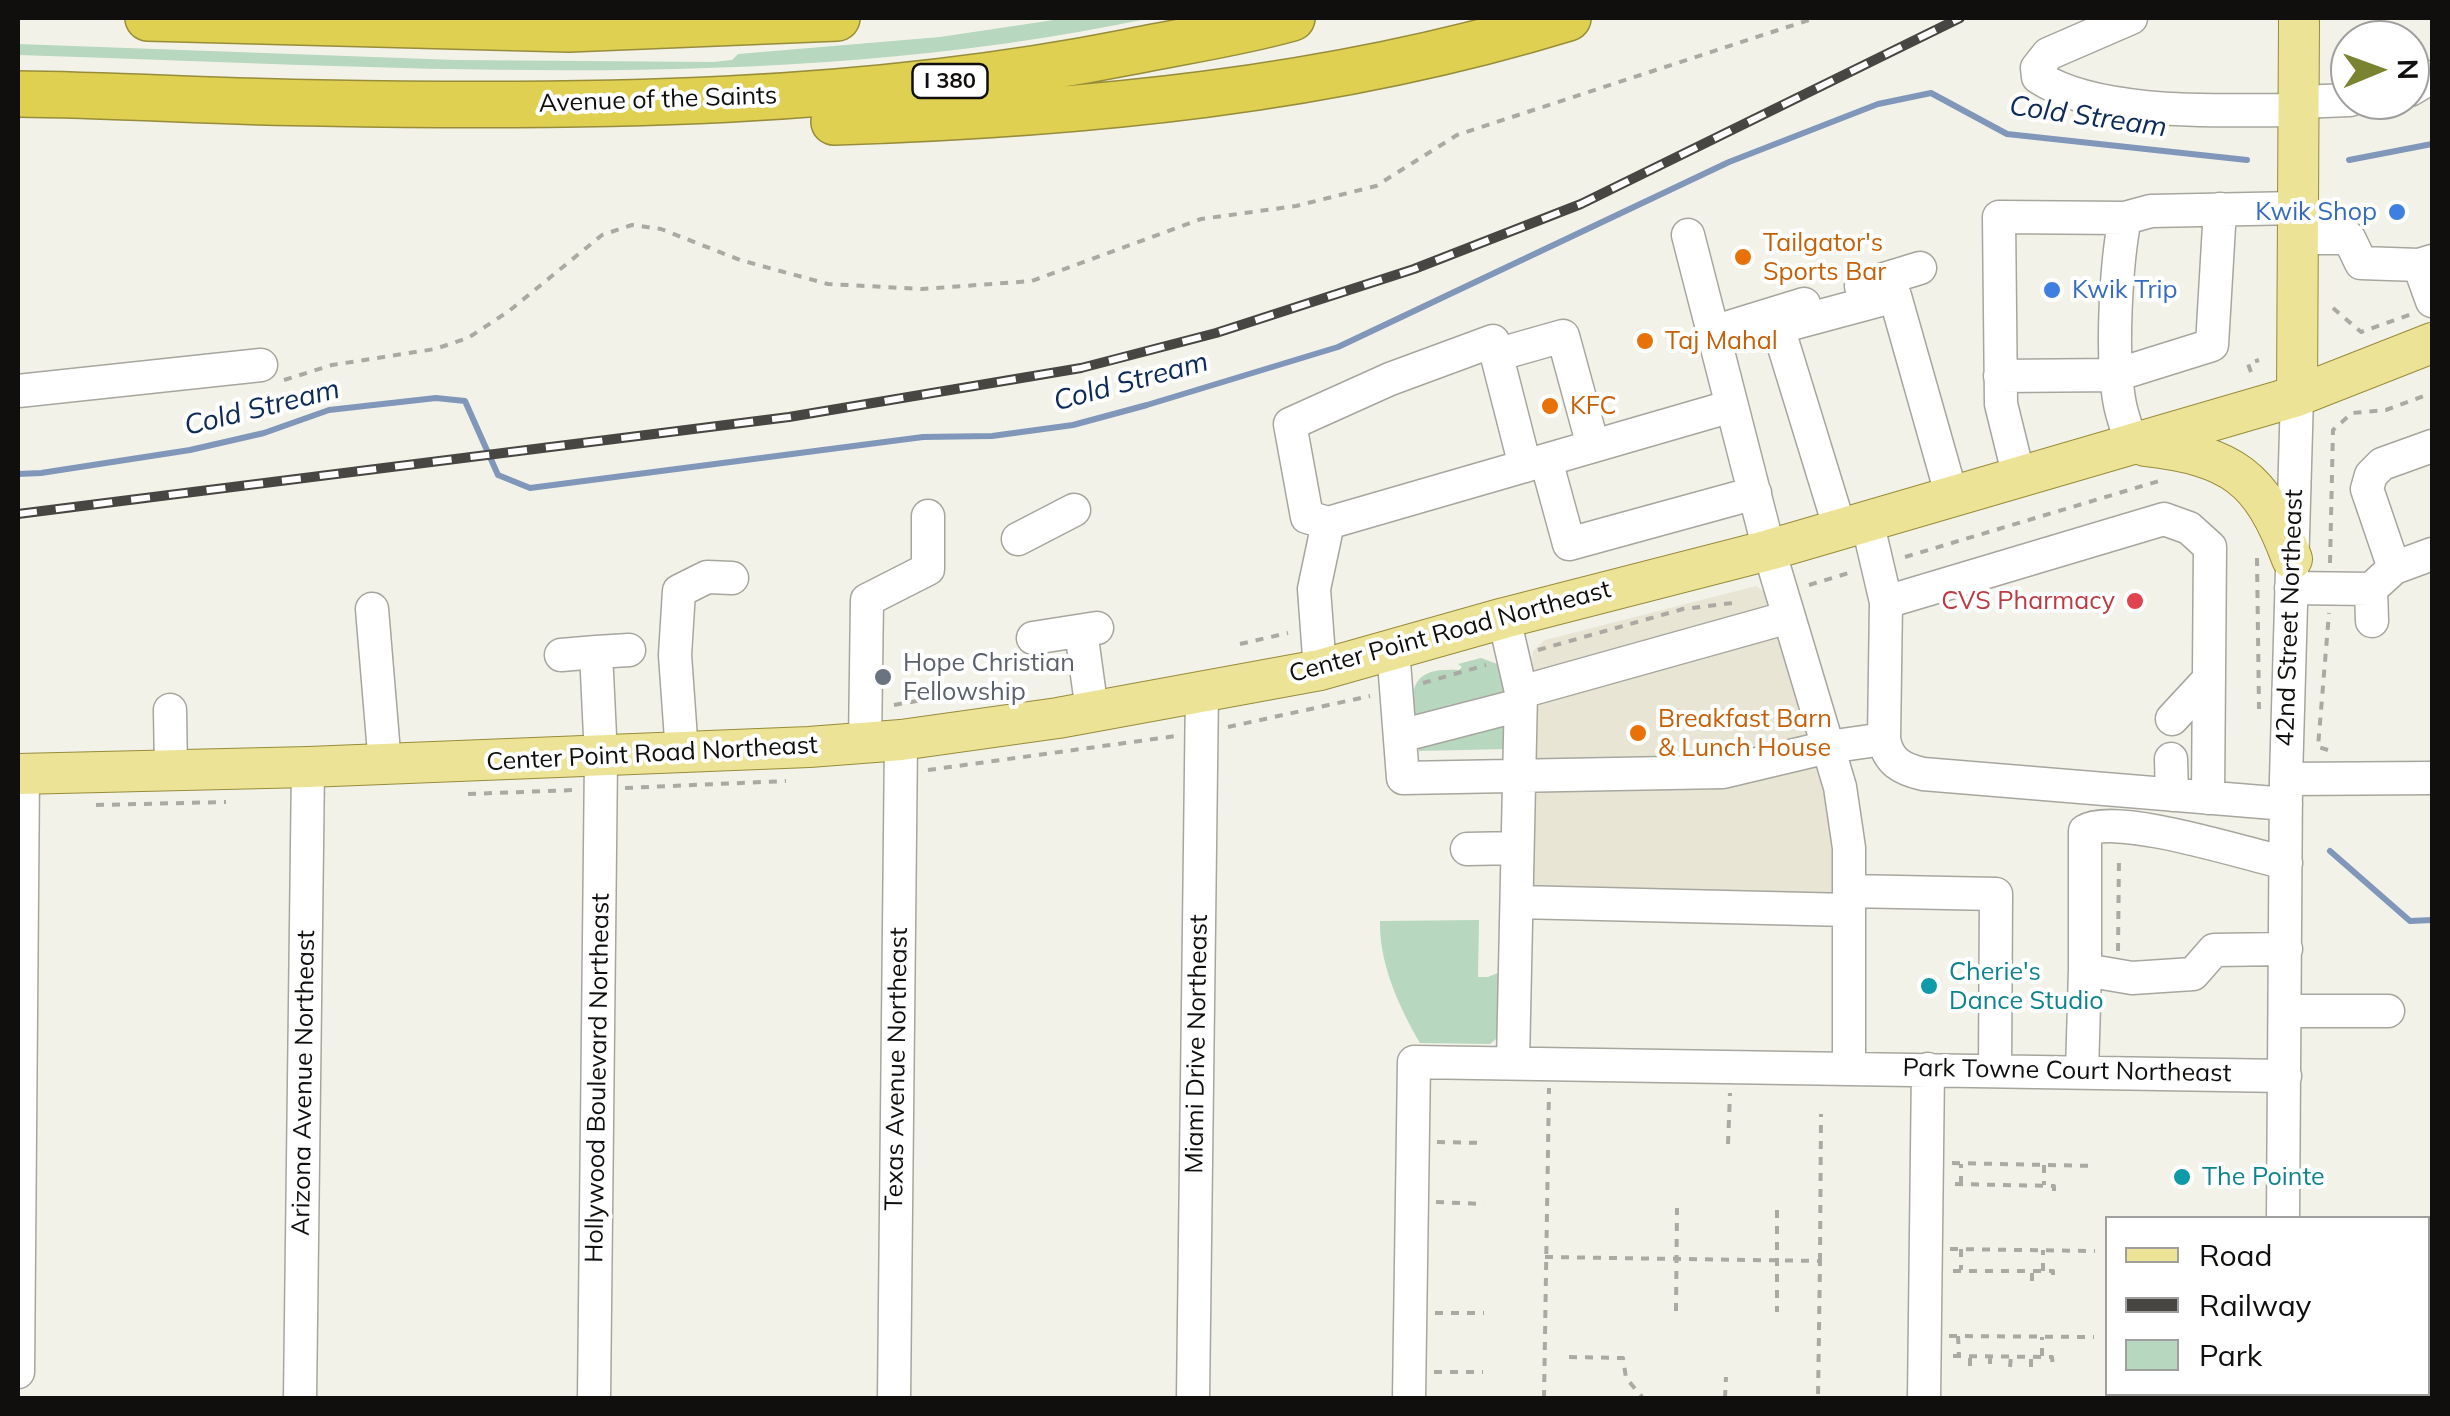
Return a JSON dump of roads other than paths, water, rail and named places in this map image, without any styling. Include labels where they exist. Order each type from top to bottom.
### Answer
[{"type":"highway","points":[[148,18],[569,28],[833,18]]},
{"type":"highway","name":"Avenue of the Saints","points":[[18,94],[320,103],[604,104],[812,96],[974,79],[1068,64],[1292,18]]},
{"type":"highway","points":[[604,104],[744,125],[1158,102],[1378,66],[1568,18]]},
{"type":"main road","name":"42nd Street Northeast","points":[[2297,396],[2299,18]]},
{"type":"main road","name":"Center Point Road Northeast","points":[[20,774],[682,754],[888,741],[1092,711],[1320,670],[1769,550],[2297,396],[2427,319]]},
{"type":"main road","points":[[2132,444],[2196,454],[2236,472],[2268,502],[2280,566]]},
{"type":"street","points":[[2132,18],[2048,54],[2037,68],[2038,77],[2050,85],[2126,106],[2298,106],[2330,102]]},
{"type":"street","points":[[2000,376],[2116,374],[2212,344],[2220,209]]},
{"type":"street","points":[[2019,477],[2000,404],[1999,218],[2125,218],[2152,211],[2220,209],[2298,223],[2349,238],[2361,263],[2426,263],[2427,319]]},
{"type":"street","points":[[2125,218],[2120,241],[2116,374],[2119,403],[2132,444]]},
{"type":"street","points":[[1688,235],[1769,550],[1794,603],[1840,787],[1849,848],[1849,1067]]},
{"type":"street","points":[[1713,332],[1920,268]]},
{"type":"street","points":[[1952,496],[1894,296],[1782,328],[1780,337],[1854,525],[1877,564],[1886,602],[1884,739],[1886,752],[1896,764],[1923,774],[2208,798],[2432,778]]},
{"type":"street","points":[[1496,355],[1563,336],[1593,446]]},
{"type":"street","points":[[1732,406],[1536,463],[1328,522],[1307,517],[1290,424],[1390,379],[1493,341],[1536,463],[1570,544],[1754,493]]},
{"type":"street","points":[[18,391],[270,373]]},
{"type":"street","name":"42nd Street Northeast","points":[[2284,1216],[2286,792],[2280,566],[2297,396]]},
{"type":"street","points":[[2379,593],[2367,489],[2371,475],[2382,464],[2432,446]]},
{"type":"street","points":[[1018,539],[1074,510]]},
{"type":"street","name":"Texas Avenue Northeast","points":[[894,1398],[888,741],[867,600],[928,569],[928,516]]},
{"type":"street","points":[[1886,602],[2164,519],[2189,528],[2210,548],[2208,798]]},
{"type":"street","points":[[1320,670],[1314,589],[1328,522]]},
{"type":"street","points":[[2379,593],[2432,554]]},
{"type":"street","points":[[2280,566],[2379,593]]},
{"type":"street","points":[[682,754],[675,655],[679,591],[706,578],[732,578]]},
{"type":"street","points":[[1400,736],[1794,603]]},
{"type":"street","points":[[372,609],[385,765]]},
{"type":"street","points":[[1504,618],[1520,698],[1513,1061]]},
{"type":"street","points":[[1034,638],[1089,630],[1092,711]]},
{"type":"street","points":[[1393,649],[1403,778],[1723,772],[1828,747],[1884,739]]},
{"type":"street","points":[[560,655],[629,650]]},
{"type":"street","name":"Hollywood Boulevard Northeast","points":[[594,1398],[601,757],[596,652]]},
{"type":"street","points":[[2172,718],[2209,679]]},
{"type":"street","name":"Miami Drive Northeast","points":[[1193,1398],[1202,689]]},
{"type":"street","points":[[170,710],[170,770]]},
{"type":"street","points":[[2171,759],[2172,795]]},
{"type":"street","name":"Arizona Avenue Northeast","points":[[300,1398],[308,767]]},
{"type":"street","points":[[18,1372],[20,774]]},
{"type":"street","points":[[2082,1072],[2085,831],[2096,824],[2152,830],[2286,863]]},
{"type":"street","points":[[1467,848],[1517,848]]},
{"type":"street","points":[[1518,902],[1849,900],[1996,894],[1996,1070]]},
{"type":"street","points":[[2085,970],[2132,978],[2193,974],[2214,950],[2286,950]]},
{"type":"street","points":[[2285,1011],[2388,1012]]},
{"type":"street","name":"Park Towne Court Northeast","points":[[1409,1385],[1414,1062],[2285,1076]]},
{"type":"street","points":[[1924,1398],[1928,1069]]},
{"type":"waterway","name":"Cold Stream","points":[[18,474],[190,450],[264,433],[329,410],[436,398],[465,401],[498,475],[530,488],[923,437],[992,436],[1073,425],[1338,347],[1729,162],[1878,104],[1931,93],[2007,134],[2247,160]]},
{"type":"waterway","name":"Cold Stream","points":[[2349,160],[2432,144]]},
{"type":"waterway","points":[[2330,851],[2410,921],[2432,920]]},
{"type":"railway","points":[[18,514],[789,417],[1081,368],[1216,333],[1414,269],[1581,204],[1960,18]]},
{"type":"place","name":"Kwik Shop","points":[[2397,212]]},
{"type":"place","name":"Tailgator's Sports Bar","points":[[1743,257]]},
{"type":"place","name":"Kwik Trip","points":[[2052,290]]},
{"type":"place","name":"Taj Mahal","points":[[1645,341]]},
{"type":"place","name":"KFC","points":[[1550,406]]},
{"type":"place","name":"CVS Pharmacy","points":[[2135,601]]},
{"type":"place","name":"Hope Christian Fellowship","points":[[883,677]]},
{"type":"place","name":"Breakfast Barn & Lunch House","points":[[1638,733]]},
{"type":"place","name":"Cherie's Dance Studio","points":[[1929,986]]},
{"type":"place","name":"The Pointe","points":[[2182,1177]]}]
